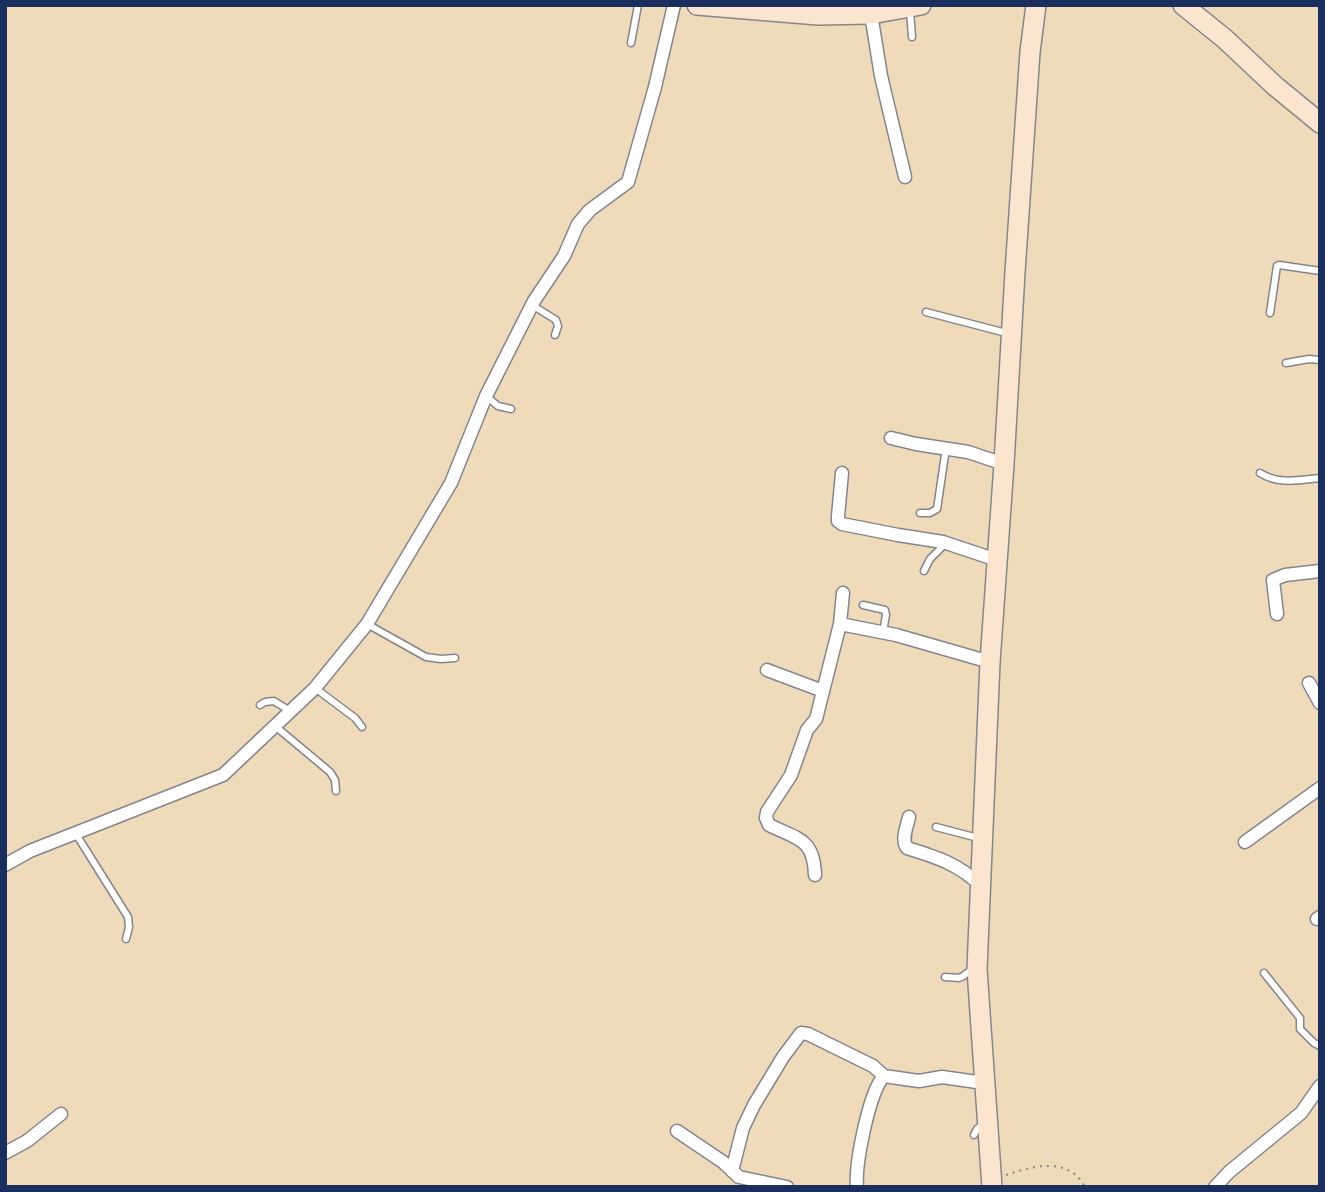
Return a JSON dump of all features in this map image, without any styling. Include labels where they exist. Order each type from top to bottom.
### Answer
[{"type":"street","points":[[5,865],[30,851],[223,775],[315,688],[367,624],[451,483],[486,396],[532,305],[564,256],[578,224],[590,210],[628,181],[655,87],[674,5]]},
{"type":"street","points":[[697,5],[871,14],[913,6]]},
{"type":"street","points":[[992,1183],[981,1133],[984,1083],[977,969],[990,662],[1030,52],[1036,5]]},
{"type":"street","points":[[1183,5],[1225,38],[1275,86],[1320,123]]},
{"type":"street","points":[[871,14],[881,76],[905,177]]},
{"type":"street","points":[[891,438],[968,452],[1004,464]]},
{"type":"street","points":[[842,473],[838,521],[842,524],[943,542],[997,560]]},
{"type":"street","points":[[1277,614],[1273,580],[1285,575],[1320,571]]},
{"type":"street","points":[[815,874],[812,852],[806,844],[769,825],[766,818],[767,812],[791,775],[807,730],[816,719],[840,624],[843,593]]},
{"type":"street","points":[[840,624],[883,632],[990,662]]},
{"type":"street","points":[[767,670],[824,691]]},
{"type":"street","points":[[1309,683],[1320,703]]},
{"type":"street","points":[[1245,842],[1320,788]]},
{"type":"street","points":[[909,817],[904,838],[905,847],[940,858],[968,873],[981,886]]},
{"type":"street","points":[[736,1178],[743,1128],[783,1057],[801,1033],[873,1066],[884,1076],[919,1082],[942,1077],[984,1083]]},
{"type":"street","points":[[857,1187],[859,1159],[871,1100],[884,1076]]},
{"type":"street","points":[[1215,1187],[1229,1172],[1301,1113],[1320,1086]]},
{"type":"street","points":[[5,1153],[27,1141],[61,1114]]},
{"type":"street","points":[[677,1131],[723,1162],[736,1178],[787,1187]]},
{"type":"lane","points":[[631,43],[638,5]]},
{"type":"lane","points":[[912,37],[913,6]]},
{"type":"lane","points":[[1270,313],[1277,266],[1320,271]]},
{"type":"lane","points":[[532,305],[556,320],[558,326],[555,335]]},
{"type":"lane","points":[[926,312],[1012,335]]},
{"type":"lane","points":[[1286,363],[1320,359]]},
{"type":"lane","points":[[486,396],[498,406],[511,410]]},
{"type":"lane","points":[[920,513],[930,513],[937,509],[946,448]]},
{"type":"lane","points":[[1260,473],[1283,481],[1320,478]]},
{"type":"lane","points":[[924,571],[943,542]]},
{"type":"lane","points":[[863,605],[885,610],[883,632]]},
{"type":"lane","points":[[367,624],[426,657],[455,658]]},
{"type":"lane","points":[[315,688],[355,718],[362,727]]},
{"type":"lane","points":[[260,705],[274,701],[290,711]]},
{"type":"lane","points":[[275,726],[330,772],[335,780],[336,791]]},
{"type":"lane","points":[[936,827],[984,840]]},
{"type":"lane","points":[[76,834],[128,917],[126,939]]},
{"type":"lane","points":[[946,977],[959,978],[972,969],[977,969]]},
{"type":"lane","points":[[1264,973],[1300,1018],[1300,1029],[1320,1046]]},
{"type":"path","points":[[992,1183],[1030,1168],[1052,1166],[1067,1168],[1081,1179],[1086,1187]]}]
